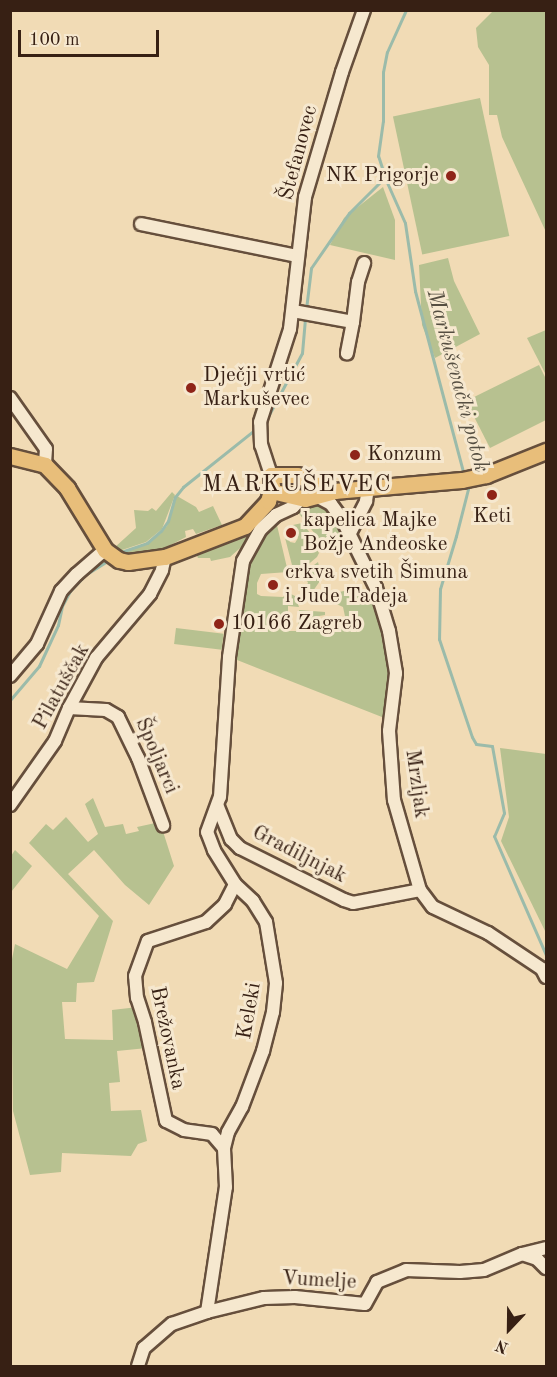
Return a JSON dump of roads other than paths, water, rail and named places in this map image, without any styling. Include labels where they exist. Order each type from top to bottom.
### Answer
[{"type":"main road","points":[[272,491],[308,498],[334,491],[466,479],[546,451]]},
{"type":"main road","points":[[10,456],[45,465],[67,488],[111,555],[137,562],[165,557],[245,526],[264,509],[272,491],[271,475],[290,474],[311,480],[334,491]]},
{"type":"main road","points":[[308,498],[312,490],[311,480]]},
{"type":"street","name":"Štefanovec","points":[[271,475],[259,435],[260,422],[284,349],[301,313],[297,256],[305,197],[342,72],[364,10]]},
{"type":"street","points":[[141,224],[297,256]]},
{"type":"street","points":[[347,353],[358,282],[364,263]]},
{"type":"street","points":[[301,313],[352,322]]},
{"type":"street","points":[[10,398],[46,449],[45,465]]},
{"type":"street","points":[[349,535],[366,501],[368,488]]},
{"type":"street","points":[[235,884],[207,837],[218,807],[229,657],[243,561],[261,529],[308,498]]},
{"type":"street","name":"Mrzljak","points":[[308,498],[336,510],[376,588],[389,631],[396,673],[389,730],[394,800],[420,890],[433,907],[488,933],[542,969],[546,977]]},
{"type":"street","points":[[10,676],[37,644],[62,591],[77,574],[111,555]]},
{"type":"street","name":"Pilatuščak","points":[[10,805],[55,741],[69,708],[96,658],[150,594],[162,570],[165,557]]},
{"type":"street","name":"Špoljarci","points":[[69,708],[106,710],[118,717],[138,758],[163,825]]},
{"type":"street","name":"Gradiljnjak","points":[[218,807],[231,839],[240,848],[344,900],[352,903],[420,890]]},
{"type":"street","name":"Brežovanka","points":[[224,1148],[212,1134],[184,1130],[166,1121],[145,1022],[137,998],[135,976],[148,941],[206,922],[225,904],[235,884]]},
{"type":"street","name":"Keleki","points":[[224,1148],[228,1132],[246,1098],[263,1051],[273,1012],[276,983],[266,922],[253,901],[235,884]]},
{"type":"street","points":[[138,1366],[144,1348],[172,1324],[207,1312],[226,1187],[224,1148]]},
{"type":"street","name":"Vumelje","points":[[207,1312],[264,1298],[295,1298],[365,1304],[377,1282],[406,1270],[460,1272],[484,1270],[522,1254],[546,1248]]},
{"type":"street","points":[[522,1254],[537,1259],[546,1268]]},
{"type":"waterway","name":"Štefanovec","points":[[306,309],[311,268],[349,213],[385,177],[378,156],[383,121],[383,72],[387,52],[406,10]]},
{"type":"waterway","name":"Markuševački potok","points":[[385,178],[405,223],[415,291],[464,475]]},
{"type":"waterway","name":"Štefanovec","points":[[265,422],[302,353],[305,316]]},
{"type":"waterway","name":"Štefanovec","points":[[118,553],[147,543],[161,531],[168,521],[175,497],[183,487],[257,428]]},
{"type":"waterway","name":"Markuševački potok","points":[[467,484],[468,489],[456,536],[440,589],[439,639],[472,737],[476,744],[492,746],[504,813],[494,836],[546,955]]},
{"type":"waterway","name":"Štefanovec","points":[[10,700],[39,666],[58,625],[62,606],[70,591],[85,575],[111,559]]},
{"type":"place","name":"NK Prigorje","points":[[451,176]]},
{"type":"place","name":"Dječji vrtić Markuševec","points":[[191,388]]},
{"type":"place","name":"Konzum","points":[[355,455]]},
{"type":"place","name":"Keti","points":[[492,495]]},
{"type":"place","name":"kapelica Majke Božje Anđeoske","points":[[291,533]]},
{"type":"place","name":"crkva svetih Šimuna i Jude Tadeja","points":[[273,585]]},
{"type":"place","name":"10166 Zagreb","points":[[219,624]]},
{"type":"district","name":"MARKUŠEVEC","points":[[297,486]]}]
